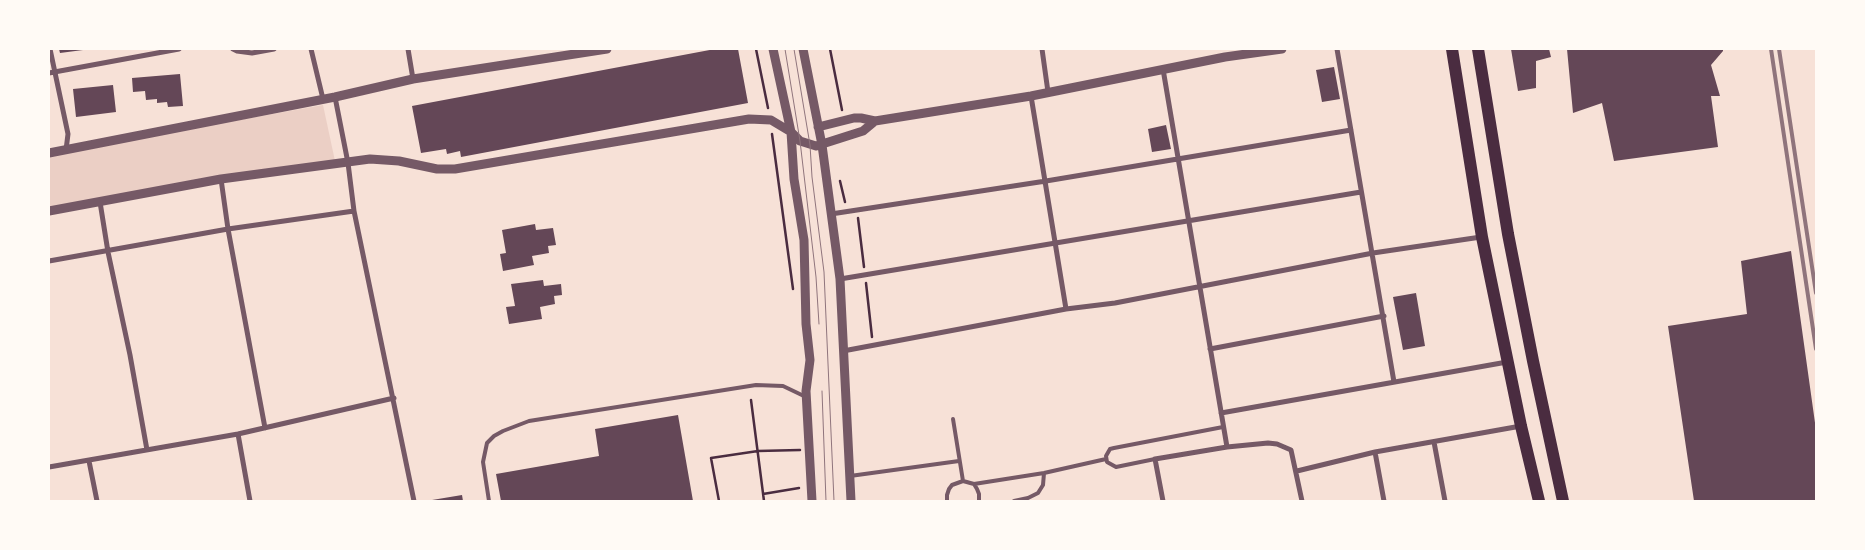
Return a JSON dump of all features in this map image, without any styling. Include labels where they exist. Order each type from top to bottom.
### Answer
[{"type":"main road","points":[[1452,49],[1482,237],[1521,426],[1539,501]]},
{"type":"main road","points":[[1478,49],[1508,234],[1563,501]]},
{"type":"street","points":[[50,49],[68,134],[66,150]]},
{"type":"street","points":[[49,73],[179,49]]},
{"type":"street","points":[[233,49],[252,53],[274,49]]},
{"type":"street","points":[[311,49],[323,98]]},
{"type":"street","points":[[408,49],[413,79]]},
{"type":"street","points":[[49,153],[335,97],[413,79],[607,49]]},
{"type":"street","points":[[773,49],[791,132],[794,179],[804,240],[806,324],[810,360],[806,397],[812,501]]},
{"type":"street","points":[[803,49],[822,145],[840,279],[851,501]]},
{"type":"street","points":[[1042,49],[1048,92]]},
{"type":"street","points":[[818,127],[861,118],[875,121],[1031,96],[1163,70],[1224,53],[1282,49]]},
{"type":"street","points":[[1337,49],[1394,382]]},
{"type":"street","points":[[1163,70],[1227,446]]},
{"type":"street","points":[[1031,96],[1066,309]]},
{"type":"street","points":[[335,97],[348,163],[354,211],[414,501]]},
{"type":"street","points":[[49,211],[221,179],[370,159],[383,159],[437,169],[455,169],[748,119],[771,120],[791,132],[800,141],[816,146],[863,131],[875,121]]},
{"type":"street","points":[[832,214],[1046,181],[1351,130]]},
{"type":"street","points":[[221,179],[228,229],[265,428]]},
{"type":"street","points":[[840,279],[1361,192]]},
{"type":"street","points":[[100,202],[147,450]]},
{"type":"street","points":[[49,261],[108,252],[228,229],[354,211]]},
{"type":"street","points":[[843,351],[1066,309],[1115,303],[1200,285],[1373,254],[1482,237]]},
{"type":"street","points":[[1210,350],[1384,316]]},
{"type":"street","points":[[1221,413],[1508,362]]},
{"type":"street","points":[[49,467],[238,434],[394,398]]},
{"type":"street","points":[[1297,471],[1375,452],[1521,426]]},
{"type":"street","points":[[238,434],[250,501]]},
{"type":"street","points":[[1434,442],[1445,501]]},
{"type":"street","points":[[1163,501],[1155,460],[1227,446],[1258,443],[1277,444],[1291,450],[1302,501]]},
{"type":"street","points":[[1375,452],[1384,501]]},
{"type":"street","points":[[89,461],[96,501]]},
{"type":"lane","points":[[489,501],[483,462],[487,443],[503,430],[529,421],[756,385],[783,386],[806,397]]},
{"type":"lane","points":[[953,419],[963,481]]},
{"type":"lane","points":[[1155,460],[1116,466],[1110,465],[1106,460],[1107,452],[1114,448],[1224,427]]},
{"type":"lane","points":[[850,476],[959,460]]},
{"type":"lane","points":[[940,501],[947,501],[947,495],[952,485],[963,481],[974,484],[1044,473],[1106,460]]},
{"type":"lane","points":[[1014,501],[1028,498],[1038,493],[1043,485],[1044,473]]},
{"type":"lane","points":[[974,484],[980,494],[979,501]]},
{"type":"path","points":[[756,49],[771,120],[777,182],[793,295]]},
{"type":"path","points":[[830,49],[844,121]]},
{"type":"path","points":[[826,174],[838,172],[844,202],[856,200],[874,346]]},
{"type":"path","points":[[777,182],[794,179]]},
{"type":"path","points":[[751,400],[764,501]]},
{"type":"path","points":[[719,501],[711,458],[758,451],[803,450]]},
{"type":"path","points":[[763,494],[803,487]]},
{"type":"shaded area","points":[[323,105],[335,161],[49,210],[49,154]]},
{"type":"building","points":[[59,49],[83,49],[83,50],[60,53]]},
{"type":"building","points":[[715,49],[738,49],[748,103],[461,157],[460,151],[447,154],[446,149],[421,153],[412,106]]},
{"type":"building","points":[[1511,49],[1549,49],[1551,57],[1536,61],[1536,88],[1518,91]]},
{"type":"building","points":[[1567,49],[1723,49],[1711,65],[1720,96],[1711,96],[1718,147],[1614,161],[1602,103],[1573,113]]},
{"type":"building","points":[[1334,67],[1340,99],[1322,102],[1316,70]]},
{"type":"building","points":[[180,74],[183,106],[168,107],[167,102],[157,103],[157,99],[146,100],[145,91],[133,92],[132,78]]},
{"type":"building","points":[[113,85],[116,112],[76,117],[73,89]]},
{"type":"building","points":[[1166,125],[1171,149],[1152,152],[1148,129]]},
{"type":"building","points":[[535,224],[536,230],[553,228],[556,245],[548,246],[549,253],[532,256],[534,265],[503,271],[500,254],[506,253],[502,230]]},
{"type":"building","points":[[1791,251],[1816,430],[1816,501],[1694,501],[1668,326],[1747,314],[1741,261]]},
{"type":"building","points":[[543,280],[544,286],[561,284],[562,295],[554,296],[555,304],[540,307],[542,319],[509,324],[506,307],[515,306],[511,284]]},
{"type":"building","points":[[1416,293],[1425,346],[1403,350],[1393,297]]},
{"type":"building","points":[[678,415],[693,501],[501,501],[496,474],[599,456],[595,429]]},
{"type":"building","points":[[462,495],[463,501],[432,501],[432,500]]},
{"type":"tram line","points":[[785,49],[800,141],[816,277],[819,324]]},
{"type":"tram line","points":[[794,49],[810,145],[812,177],[824,272],[834,501]]},
{"type":"tram line","points":[[822,391],[826,501]]},
{"type":"railway","points":[[1771,49],[1816,349]]},
{"type":"railway","points":[[1779,49],[1816,293]]}]
